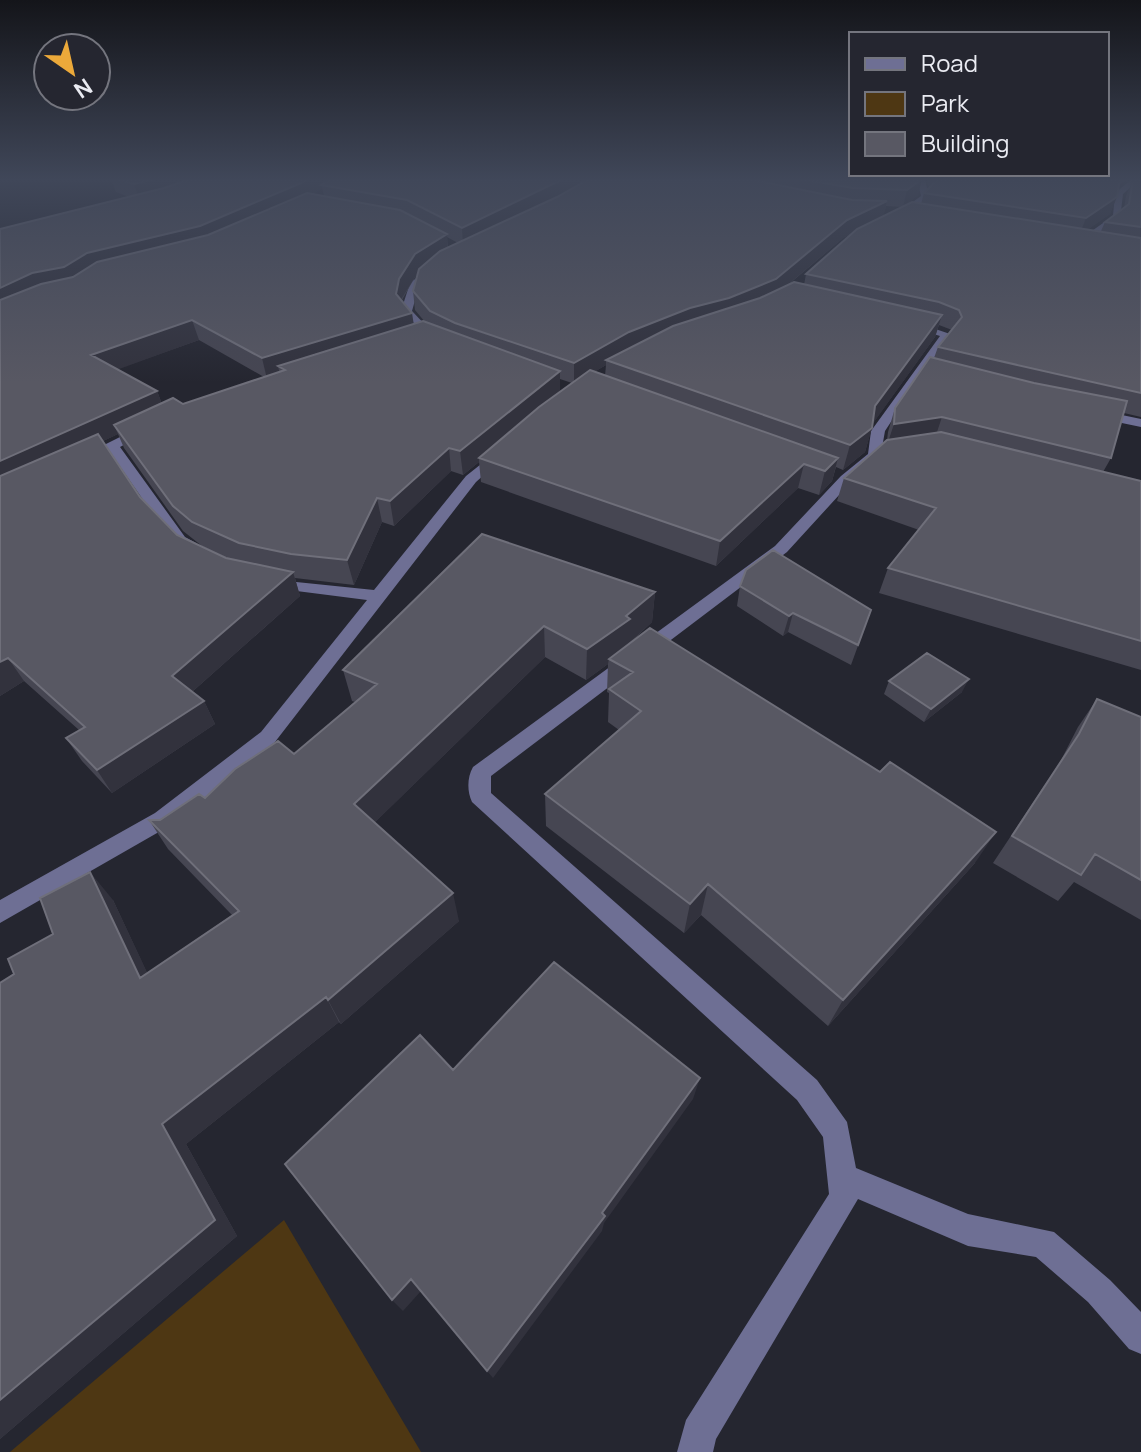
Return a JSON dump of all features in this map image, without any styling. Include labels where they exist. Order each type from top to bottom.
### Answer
[{"type":"street","points":[[450,259],[436,265],[414,285],[406,311],[427,335],[452,348]]},
{"type":"street","points":[[875,456],[878,431],[926,373],[947,335],[932,328],[903,322]]},
{"type":"street","points":[[413,340],[427,335]]},
{"type":"street","points":[[1086,411],[1141,423]]},
{"type":"street","points":[[70,465],[151,427]]},
{"type":"street","points":[[0,912],[163,819],[268,737],[471,479],[513,442]]},
{"type":"street","points":[[112,445],[179,540],[207,555]]},
{"type":"street","points":[[695,1452],[699,1433],[844,1197],[837,1132],[807,1090],[480,796],[480,773],[781,549],[839,476],[875,456],[896,453]]},
{"type":"street","points":[[259,580],[380,596]]},
{"type":"street","points":[[841,1177],[968,1230],[1043,1243],[1099,1291],[1141,1337]]},
{"type":"green space","points":[[284,1220],[421,1452],[10,1452]]},
{"type":"building","points":[[0,247],[113,247],[87,253],[64,267],[32,273],[0,288]]},
{"type":"building","points":[[160,247],[427,247],[415,254],[399,279],[396,294],[412,313],[262,358],[192,320],[91,355],[157,391],[0,461],[0,300],[41,284],[73,277],[97,262]]},
{"type":"building","points":[[449,247],[815,247],[776,279],[629,332],[574,363],[455,323],[430,311],[413,291],[419,269]]},
{"type":"building","points":[[837,247],[1141,247],[1141,393],[938,347],[962,317],[959,310],[939,302],[806,274]]},
{"type":"building","points":[[794,282],[942,315],[875,406],[872,428],[850,445],[606,360],[673,326],[760,298]]},
{"type":"building","points":[[423,321],[560,371],[460,451],[449,448],[390,501],[377,498],[347,560],[291,554],[239,543],[192,522],[173,506],[114,425],[173,398],[183,404],[285,370],[278,366]]},
{"type":"building","points":[[930,357],[1034,383],[1127,401],[1111,458],[942,417],[894,424],[895,408]]},
{"type":"building","points":[[590,370],[838,458],[825,471],[804,464],[720,541],[479,458],[539,407]]},
{"type":"building","points":[[941,432],[1141,481],[1141,641],[888,568],[936,508],[844,478],[887,440]]},
{"type":"building","points":[[98,434],[140,497],[177,535],[226,558],[293,572],[172,676],[204,701],[97,770],[66,738],[85,727],[8,658],[0,662],[0,476]]},
{"type":"building","points":[[482,534],[655,592],[626,616],[630,619],[587,649],[544,626],[354,804],[453,893],[328,1000],[326,997],[162,1124],[215,1220],[0,1400],[0,983],[14,974],[8,959],[53,934],[40,898],[90,872],[140,978],[239,911],[149,820],[160,820],[199,794],[205,798],[235,769],[278,741],[294,754],[377,684],[343,670]]},
{"type":"building","points":[[773,550],[871,610],[858,645],[793,613],[789,616],[740,586],[746,570]]},
{"type":"building","points":[[650,628],[880,772],[890,762],[996,832],[843,1000],[708,884],[690,904],[545,794],[641,711],[609,689],[633,672],[609,659]]},
{"type":"building","points":[[927,653],[969,679],[931,709],[889,681]]},
{"type":"building","points":[[1097,699],[1141,717],[1141,880],[1095,854],[1081,875],[1012,836],[1079,734]]},
{"type":"building","points":[[554,962],[700,1078],[602,1213],[605,1216],[487,1371],[411,1279],[392,1300],[285,1164],[420,1035],[453,1070]]}]
